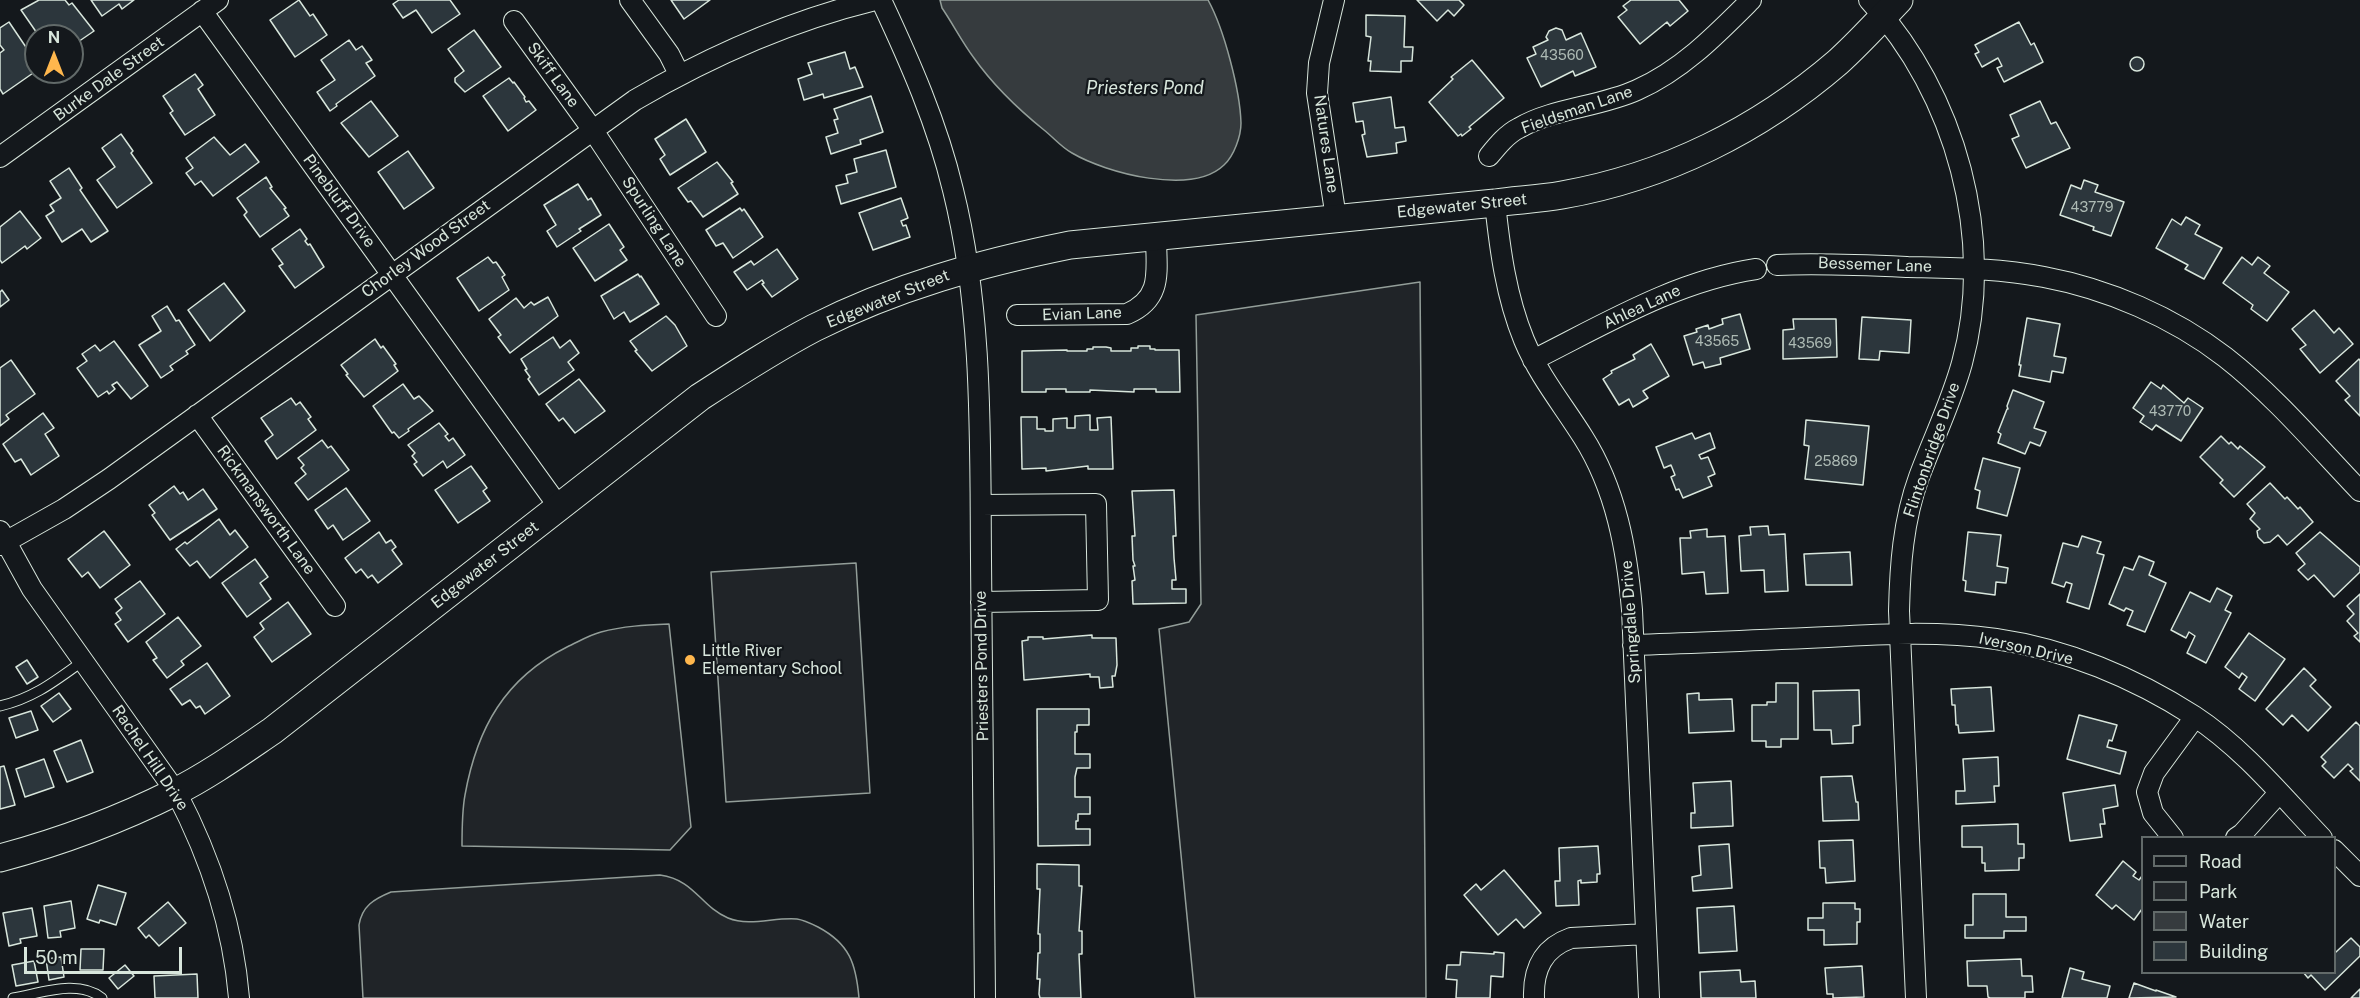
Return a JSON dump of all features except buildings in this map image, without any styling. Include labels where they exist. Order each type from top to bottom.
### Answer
[{"type":"street","points":[[630,0],[669,54],[679,74]]},
{"type":"street","name":"Chorley Wood Street","points":[[2,540],[64,508],[109,479],[635,99],[730,49],[783,27],[875,0]]},
{"type":"street","points":[[881,0],[913,67],[935,127],[954,191],[968,268]]},
{"type":"street","name":"Natures Lane","points":[[1334,0],[1319,63],[1317,93],[1336,218]]},
{"type":"street","name":"Fieldsman Lane","points":[[1489,156],[1518,128],[1537,120],[1608,101],[1637,90],[1672,71],[1703,47],[1751,0]]},
{"type":"street","name":"Edgewater Street","points":[[0,858],[80,833],[176,792],[225,763],[272,731],[700,397],[755,361],[871,302],[968,268],[1070,245],[1494,203],[1561,195],[1612,184],[1663,168],[1713,146],[1759,121],[1803,90],[1839,60],[1884,5]]},
{"type":"street","name":"Flintonbridge Drive","points":[[1884,5],[1940,109],[1956,151],[1967,198],[1973,269],[1971,315],[1963,359],[1951,401],[1919,479],[1907,522],[1900,567],[1900,634],[1916,998]]},
{"type":"street","name":"Burke Dale Street","points":[[0,157],[210,6]]},
{"type":"street","name":"Pinebluff Drive","points":[[210,6],[392,274],[560,507]]},
{"type":"street","name":"Skiff Lane","points":[[514,21],[592,129]]},
{"type":"street","name":"Spurling Lane","points":[[592,129],[716,316]]},
{"type":"street","name":"Springdale Drive","points":[[1494,203],[1502,268],[1512,307],[1533,360],[1584,439],[1604,478],[1620,523],[1629,565],[1649,998]]},
{"type":"street","name":"Evian Lane","points":[[1017,315],[1127,314],[1142,308],[1151,297],[1156,284],[1156,236]]},
{"type":"street","name":"Bessemer Lane","points":[[1777,266],[1814,263],[1973,269],[2044,277],[2093,289],[2138,306],[2181,328],[2223,356],[2259,385],[2360,491]]},
{"type":"street","name":"Edgewater Street","points":[[968,268],[975,334]]},
{"type":"street","name":"Ahlea Lane","points":[[1533,360],[1666,294],[1702,281],[1756,269]]},
{"type":"street","name":"Priesters Pond Drive","points":[[975,334],[981,505],[985,998]]},
{"type":"street","name":"Rickmansworth Lane","points":[[197,415],[335,606]]},
{"type":"street","points":[[981,505],[1096,504],[1098,600],[981,602]]},
{"type":"street","name":"Rachel Hill Drive","points":[[2,540],[32,589],[176,792],[208,858],[220,892],[235,955],[240,998]]},
{"type":"street","name":"Iverson Drive","points":[[1633,645],[1947,634],[1997,639],[2043,649],[2090,664],[2134,682],[2195,717],[2257,770],[2321,836]]},
{"type":"street","points":[[2172,836],[2153,813],[2148,792],[2154,773],[2195,717]]},
{"type":"street","points":[[2238,836],[2279,793]]},
{"type":"street","points":[[2336,852],[2360,876]]},
{"type":"street","points":[[1534,998],[1534,985],[1540,962],[1553,946],[1561,941],[1571,938],[1646,934]]},
{"type":"lane","points":[[0,706],[22,701],[83,661]]},
{"type":"lane","points":[[13,998],[79,987],[92,990],[102,998]]},
{"type":"green space","points":[[1420,282],[1426,998],[1195,998],[1159,629],[1189,622],[1201,604],[1196,315]]},
{"type":"green space","points":[[856,563],[870,793],[726,802],[711,572]]},
{"type":"green space","points":[[669,624],[691,827],[670,850],[462,846],[464,801],[477,748],[497,708],[511,690],[545,660],[592,635],[626,627]]},
{"type":"green space","points":[[660,875],[681,882],[718,913],[736,921],[797,919],[818,927],[837,940],[849,956],[856,975],[859,998],[363,998],[359,925],[366,908],[379,897],[391,892]]},
{"type":"water","name":"Priesters Pond","points":[[940,0],[1208,0],[1225,43],[1238,94],[1241,128],[1234,151],[1224,165],[1210,174],[1192,179],[1149,178],[1127,174],[1087,161],[1061,145],[1025,114],[989,78],[965,46],[942,8]]},
{"type":"place","name":"Little River Elementary School","points":[[690,660]]}]
